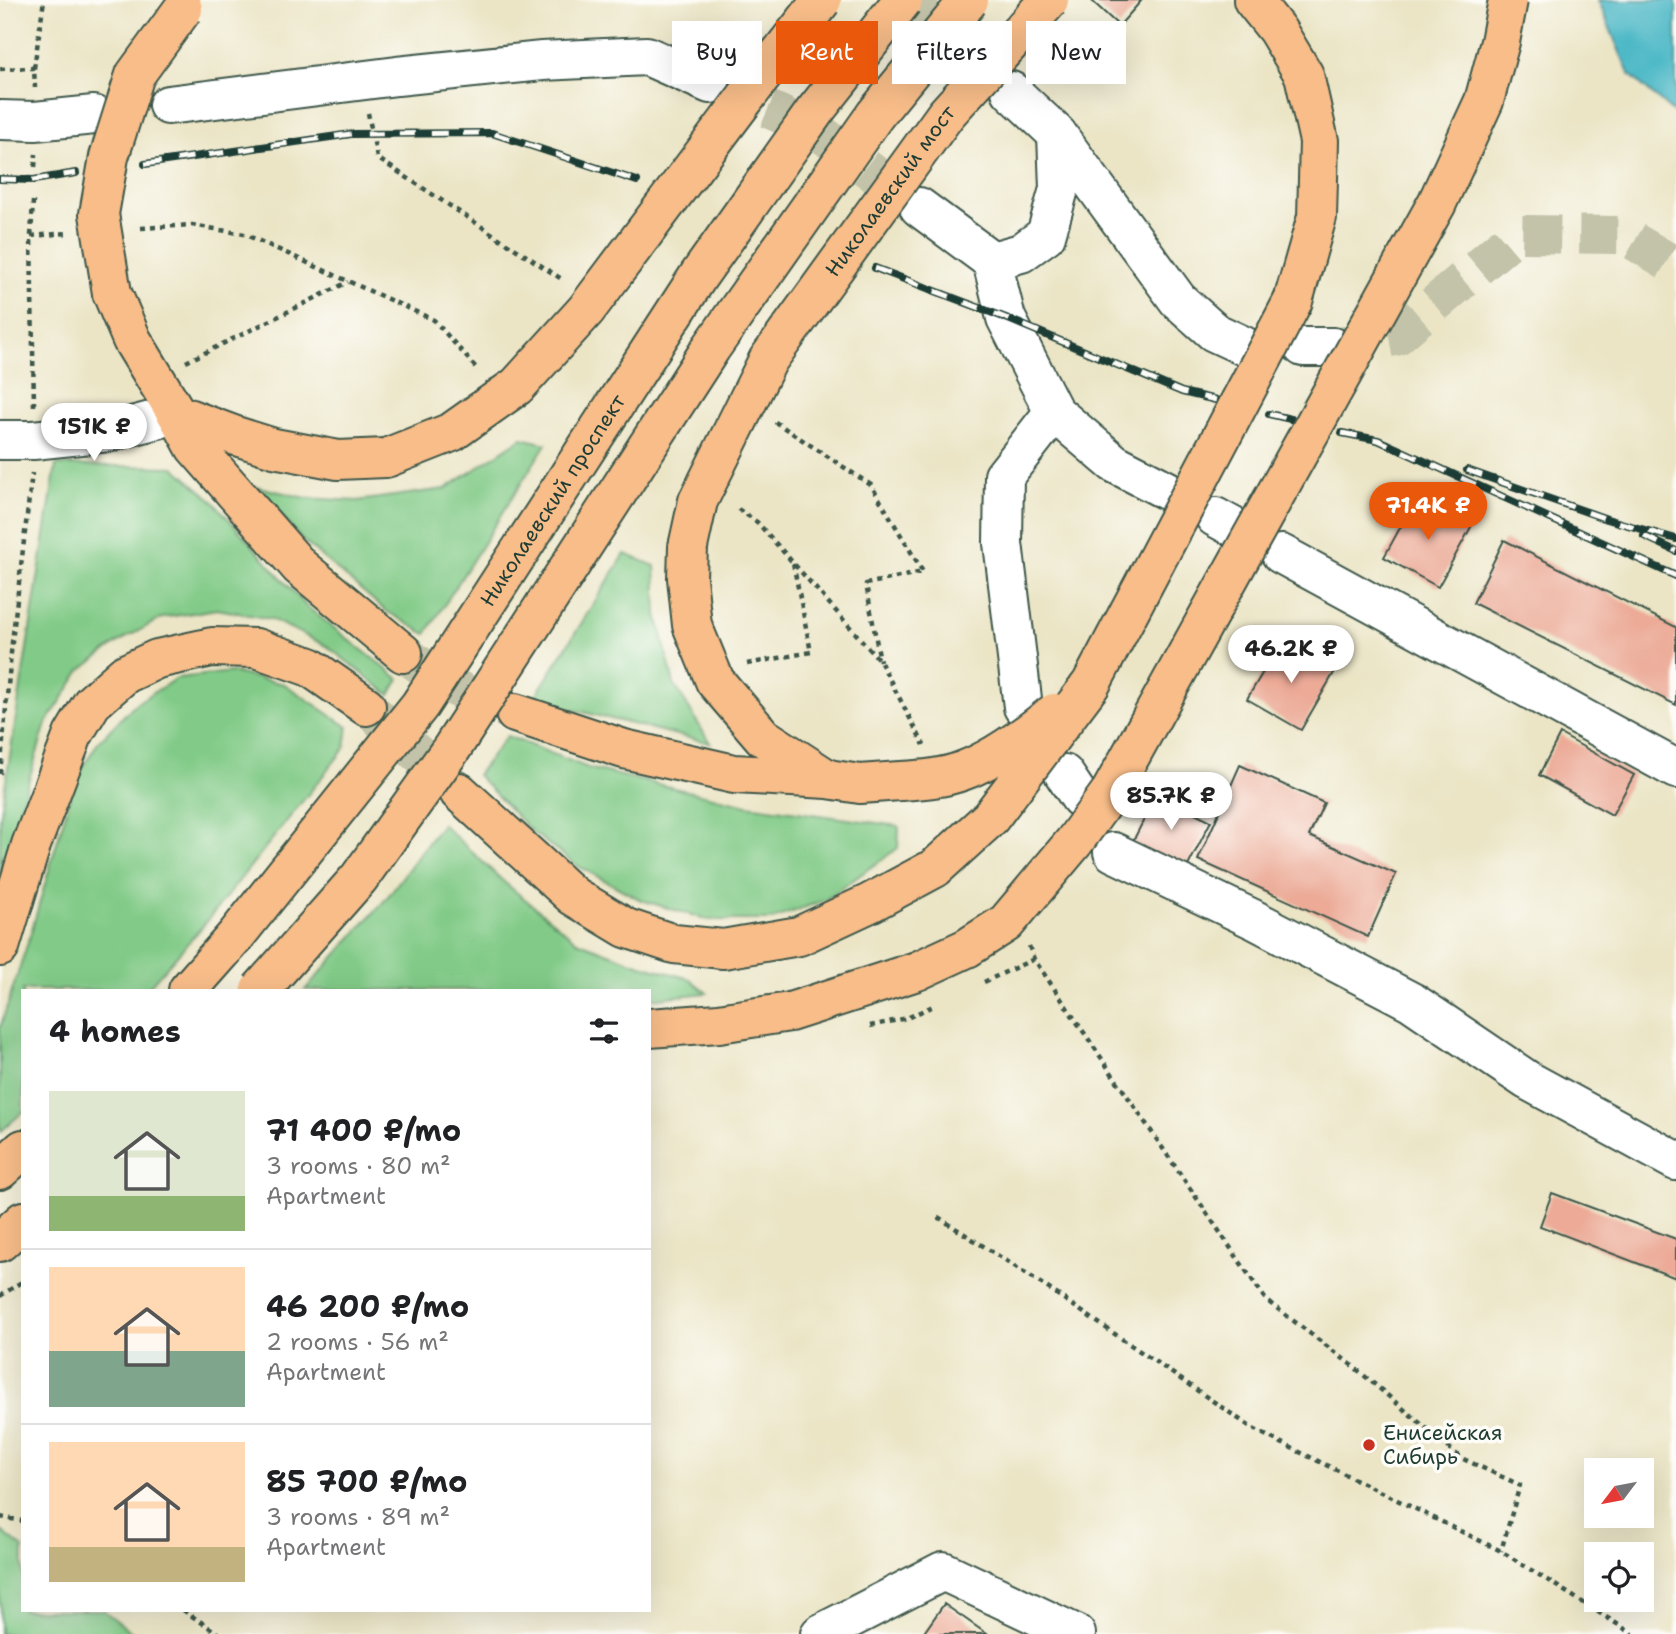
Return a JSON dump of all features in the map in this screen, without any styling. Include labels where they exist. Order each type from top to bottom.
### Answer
[{"type":"main road","points":[[177,414],[274,448],[338,460],[386,458],[452,432],[517,386],[586,310],[822,0]]},
{"type":"main road","name":"Николаевский проспект","points":[[189,989],[234,938],[420,705],[699,275],[815,111],[903,0]]},
{"type":"main road","points":[[261,989],[359,878],[452,748],[711,348],[875,115],[969,0]]},
{"type":"main road","name":"Николаевский мост","points":[[828,779],[763,737],[715,681],[692,625],[687,578],[688,547],[698,501],[768,360],[946,114],[1049,0]]},
{"type":"main road","points":[[459,792],[573,897],[626,928],[674,944],[723,950],[799,936],[870,903],[936,868],[990,818],[1091,684],[1293,301],[1317,218],[1319,141],[1304,75],[1277,30],[1253,0]]},
{"type":"main road","points":[[651,1028],[719,1023],[790,1012],[918,971],[967,948],[1006,923],[1074,842],[1111,791],[1437,203],[1484,102],[1508,0]]},
{"type":"main road","points":[[188,5],[135,75],[108,157],[99,214],[112,293],[132,340],[195,447],[300,567],[403,653]]},
{"type":"main road","points":[[0,947],[31,845],[73,735],[92,703],[125,674],[157,659],[212,647],[256,648],[310,667],[366,706]]},
{"type":"main road","points":[[514,713],[624,749],[734,774],[828,779],[860,784],[929,779],[964,771],[1020,740],[1091,684]]},
{"type":"main road","points":[[0,1170],[21,1151]]},
{"type":"main road","points":[[0,1242],[21,1224]]},
{"type":"main road","points":[[0,1259],[21,1246]]},
{"type":"street","points":[[168,105],[410,74],[542,61],[647,56],[672,67]]},
{"type":"street","points":[[1011,91],[1057,134],[1178,300],[1214,332],[1244,346]]},
{"type":"street","points":[[0,120],[35,121],[94,115]]},
{"type":"street","points":[[992,261],[1021,253],[1046,234],[1059,189],[1057,134]]},
{"type":"street","points":[[919,207],[992,261],[1006,318],[1054,412],[1114,463],[1168,491]]},
{"type":"street","points":[[1023,707],[1003,543],[1004,476],[1054,412]]},
{"type":"street","points":[[0,440],[33,440],[109,432],[177,414]]},
{"type":"street","points":[[1281,554],[1676,769]]},
{"type":"street","points":[[1113,852],[1253,919],[1412,1002],[1527,1080],[1676,1161]]},
{"type":"street","points":[[820,1634],[943,1570],[1076,1634]]},
{"type":"path","points":[[35,100],[34,68],[44,0]]},
{"type":"path","points":[[0,69],[34,68]]},
{"type":"path","points":[[367,106],[377,158],[564,280]]},
{"type":"path","points":[[33,201],[31,236],[34,410]]},
{"type":"path","points":[[141,228],[192,225],[244,234],[434,320],[467,361],[481,373]]},
{"type":"path","points":[[31,236],[72,233]]},
{"type":"path","points":[[185,362],[348,282]]},
{"type":"path","points":[[775,422],[871,485],[923,572],[866,584],[880,661]]},
{"type":"path","points":[[0,775],[12,642],[33,470]]},
{"type":"path","points":[[738,509],[757,522],[880,661],[928,752]]},
{"type":"path","points":[[745,664],[811,652],[793,562]]},
{"type":"path","points":[[1034,959],[1266,1300],[1353,1366],[1461,1458],[1520,1485],[1501,1551]]},
{"type":"path","points":[[938,1217],[1255,1430],[1501,1551],[1633,1634]]},
{"type":"path","points":[[0,1296],[21,1282]]},
{"type":"path","points":[[0,1517],[21,1521]]},
{"type":"path","points":[[186,1612],[219,1634]]},
{"type":"green space","points":[[522,438],[546,444],[426,634],[386,611],[302,540],[258,487],[306,498],[357,501],[445,489]]},
{"type":"green space","points":[[56,465],[174,467],[211,499],[306,606],[399,679],[390,695],[327,646],[271,619],[217,609],[162,618],[117,643],[81,670],[46,724],[0,873],[0,818]]},
{"type":"green space","points":[[625,554],[655,566],[657,614],[674,684],[710,743],[533,700]]},
{"type":"green space","points":[[231,672],[284,684],[348,727],[345,748],[202,927],[147,989],[21,989],[21,1114],[0,1132],[0,1028],[75,780],[98,742],[135,704],[177,678]]},
{"type":"green space","points":[[507,736],[588,768],[747,805],[899,826],[898,848],[825,900],[770,920],[709,920],[641,900],[576,865],[532,832],[477,775]]},
{"type":"green space","points":[[442,824],[505,883],[577,941],[638,964],[690,979],[707,993],[651,999],[651,989],[306,989],[385,900]]},
{"type":"green space","points":[[0,1530],[21,1546],[21,1612],[106,1612],[134,1634],[0,1634]]},
{"type":"water","points":[[1598,0],[1676,0],[1676,115],[1629,74]]},
{"type":"building","points":[[1092,1],[1141,1],[1123,21],[1114,21]]},
{"type":"building","points":[[1417,497],[1471,527],[1438,587],[1384,557]]},
{"type":"building","points":[[1504,540],[1676,627],[1676,705],[1473,603]]},
{"type":"building","points":[[1282,640],[1335,671],[1301,730],[1247,699]]},
{"type":"building","points":[[1560,734],[1634,775],[1612,815],[1539,775]]},
{"type":"building","points":[[1240,765],[1324,803],[1309,836],[1396,874],[1368,937],[1198,860]]},
{"type":"building","points":[[1157,794],[1211,821],[1186,870],[1132,843]]},
{"type":"building","points":[[1552,1193],[1676,1239],[1676,1278],[1540,1226]]},
{"type":"building","points":[[944,1604],[987,1634],[923,1634]]},
{"type":"tunnel","points":[[907,0],[1011,91]]},
{"type":"tunnel","points":[[716,86],[818,131],[918,207]]},
{"type":"tunnel","points":[[1333,347],[1396,337],[1517,234],[1623,235],[1676,266]]},
{"type":"tunnel","points":[[403,653],[445,683],[513,712]]},
{"type":"tunnel","points":[[366,706],[459,792]]},
{"type":"railway","points":[[145,164],[351,134],[492,133],[637,181]]},
{"type":"railway","points":[[0,179],[34,180],[76,173]]},
{"type":"railway","points":[[875,268],[1006,318],[1182,392],[1216,400]]},
{"type":"railway","points":[[1269,414],[1295,420]]},
{"type":"railway","points":[[1342,433],[1378,440],[1676,576]]},
{"type":"railway","points":[[1467,470],[1607,519],[1676,539]]},
{"type":"railway","points":[[1644,536],[1676,551]]},
{"type":"place","name":"Енисейская Сибирь","points":[[1369,1445]]}]
